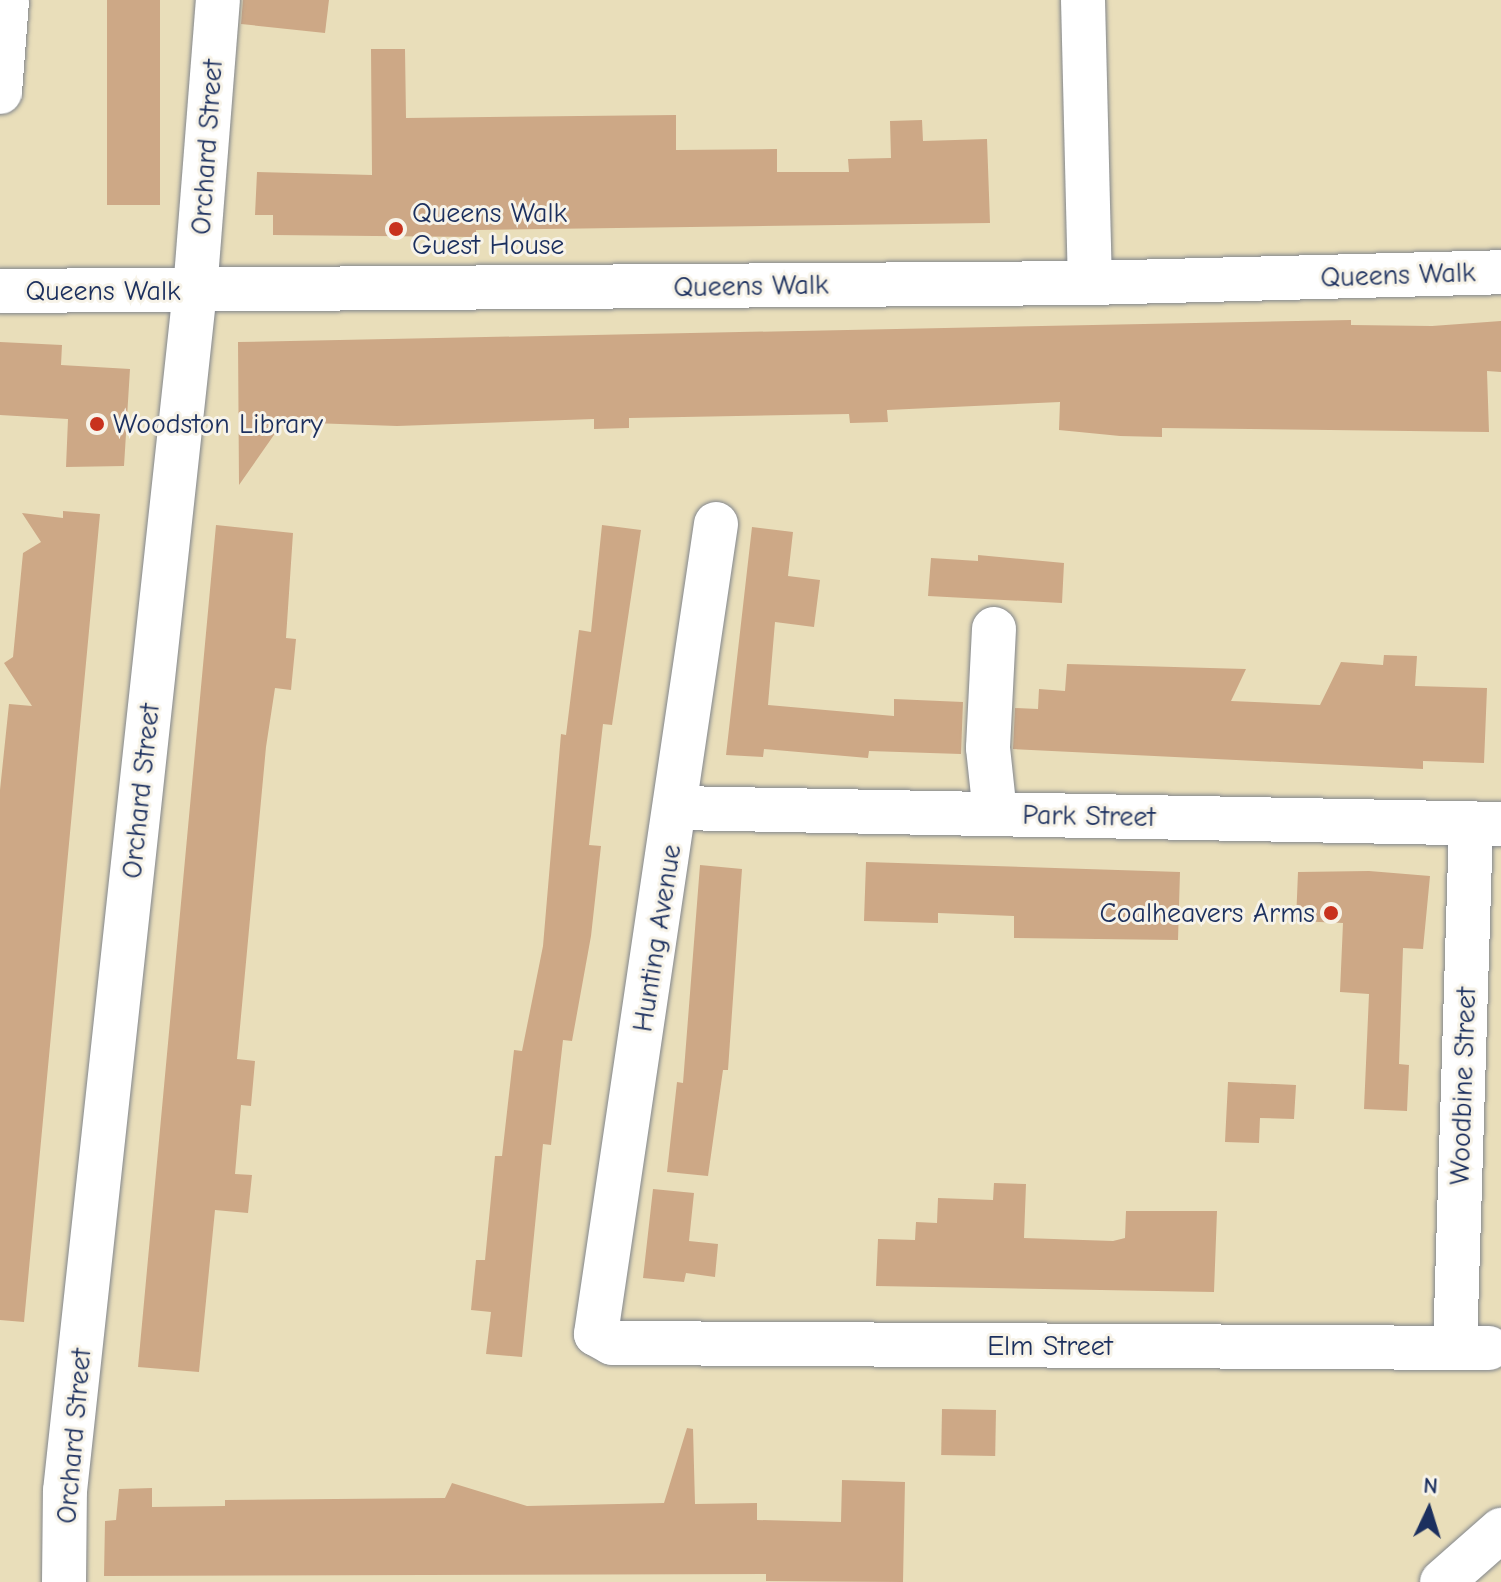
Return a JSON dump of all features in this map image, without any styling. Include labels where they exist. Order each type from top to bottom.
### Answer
[{"type":"street","points":[[0,92],[7,0]]},
{"type":"street","name":"Orchard Street","points":[[64,1582],[65,1491],[195,291],[218,0]]},
{"type":"street","points":[[1083,0],[1090,283]]},
{"type":"street","name":"Queens Walk","points":[[0,291],[1090,283],[1501,272]]},
{"type":"street","name":"Hunting Avenue","points":[[612,1343],[596,1334],[677,808],[716,524]]},
{"type":"street","points":[[994,629],[988,748],[995,814]]},
{"type":"street","name":"Park Street","points":[[677,808],[1486,824]]},
{"type":"street","name":"Woodbine Street","points":[[1472,1348],[1486,824]]},
{"type":"street","name":"Elm Street","points":[[612,1343],[1472,1348]]},
{"type":"street","points":[[1442,1582],[1501,1530]]},
{"type":"building","points":[[107,0],[160,0],[160,205],[107,205]]},
{"type":"building","points":[[243,0],[329,0],[325,33],[241,24]]},
{"type":"building","points":[[371,49],[405,49],[406,118],[676,115],[676,150],[777,149],[777,172],[849,172],[848,159],[891,158],[890,121],[922,120],[923,141],[987,139],[990,223],[476,230],[476,237],[273,235],[273,215],[255,215],[257,172],[372,175]]},
{"type":"building","points":[[1351,320],[1351,325],[1432,326],[1501,321],[1501,372],[1487,371],[1489,432],[1162,428],[1162,437],[1120,436],[1059,430],[1060,402],[887,410],[888,422],[850,423],[849,414],[629,418],[629,428],[594,429],[594,419],[397,426],[283,422],[239,485],[238,342]]},
{"type":"building","points":[[0,342],[62,345],[61,365],[130,369],[124,466],[66,467],[68,419],[0,415]]},
{"type":"building","points":[[63,511],[100,514],[24,1322],[0,1320],[0,790],[9,704],[32,706],[4,663],[13,657],[23,553],[41,542],[22,513],[63,518]]},
{"type":"building","points":[[216,525],[293,533],[286,638],[296,639],[291,690],[275,688],[266,747],[237,1059],[255,1061],[251,1106],[241,1105],[235,1174],[252,1175],[248,1213],[215,1210],[199,1372],[138,1367]]},
{"type":"building","points":[[602,525],[641,530],[612,725],[603,724],[589,845],[601,846],[591,936],[572,1041],[563,1040],[551,1145],[543,1144],[522,1357],[486,1354],[491,1312],[471,1310],[476,1260],[485,1260],[495,1156],[502,1156],[514,1050],[522,1051],[543,946],[561,734],[566,735],[579,630],[591,632]]},
{"type":"building","points":[[752,527],[793,532],[788,576],[820,580],[814,627],[775,622],[768,705],[894,716],[894,699],[963,702],[961,754],[869,751],[868,758],[764,749],[763,757],[726,755]]},
{"type":"building","points":[[978,555],[1064,563],[1062,603],[928,596],[931,558],[978,561]]},
{"type":"building","points":[[1384,655],[1417,656],[1415,686],[1487,688],[1484,763],[1423,761],[1423,769],[1013,749],[1015,708],[1038,709],[1039,689],[1065,691],[1067,664],[1246,669],[1231,701],[1320,705],[1341,662],[1383,665]]},
{"type":"building","points":[[866,862],[1180,872],[1178,940],[1014,938],[1014,916],[938,913],[938,923],[864,921]]},
{"type":"building","points":[[700,865],[742,869],[728,1070],[723,1070],[708,1176],[667,1172],[677,1082],[683,1083]]},
{"type":"building","points":[[1369,871],[1430,876],[1423,949],[1403,948],[1399,1064],[1409,1065],[1407,1111],[1364,1109],[1369,994],[1340,992],[1343,923],[1296,921],[1298,872]]},
{"type":"building","points":[[1228,1082],[1296,1085],[1294,1119],[1260,1118],[1259,1143],[1225,1142]]},
{"type":"building","points":[[994,1183],[1026,1184],[1024,1238],[1113,1241],[1125,1238],[1126,1211],[1217,1211],[1214,1292],[876,1286],[878,1239],[915,1240],[916,1222],[937,1223],[938,1198],[993,1200]]},
{"type":"building","points":[[653,1189],[694,1193],[689,1241],[718,1244],[715,1277],[686,1273],[684,1282],[643,1278]]},
{"type":"building","points":[[942,1409],[996,1410],[995,1456],[941,1455]]},
{"type":"building","points":[[687,1428],[693,1429],[695,1504],[757,1503],[757,1520],[841,1522],[842,1480],[905,1482],[903,1582],[766,1581],[766,1574],[104,1576],[105,1521],[116,1520],[119,1489],[152,1488],[152,1507],[225,1506],[225,1500],[445,1498],[452,1483],[527,1506],[664,1503]]},
{"type":"place","name":"Queens Walk Guest House","points":[[396,229]]},
{"type":"place","name":"Woodston Library","points":[[97,424]]},
{"type":"place","name":"Coalheavers Arms","points":[[1331,913]]}]
